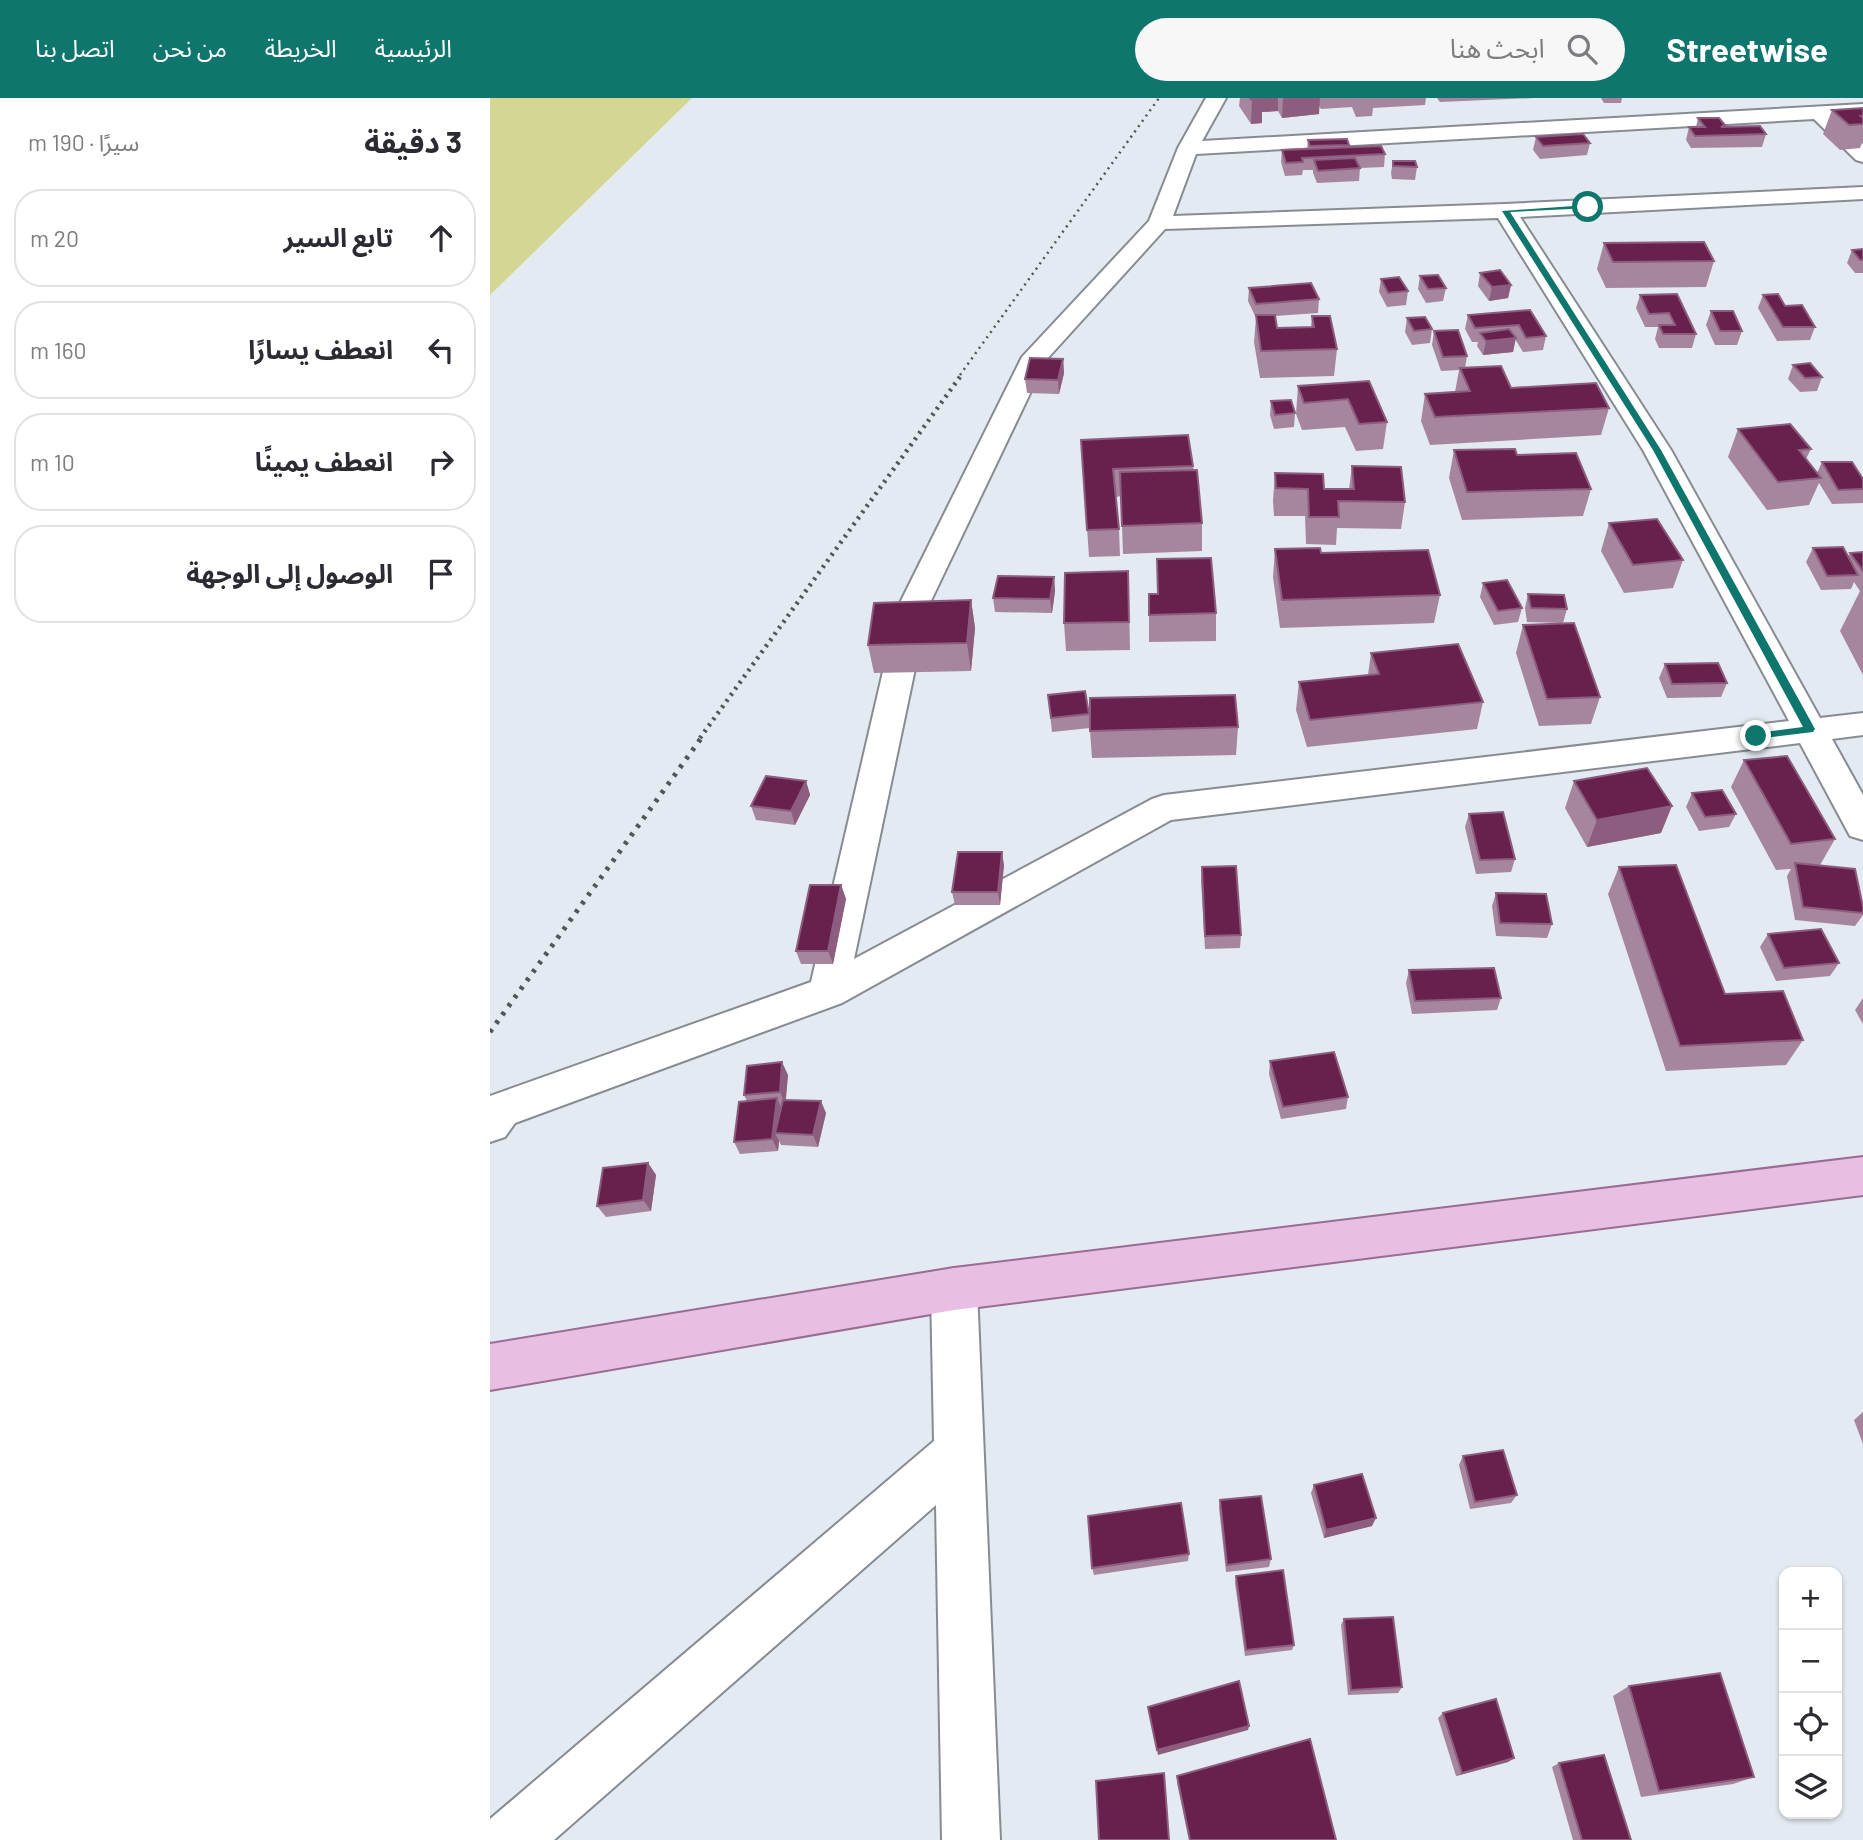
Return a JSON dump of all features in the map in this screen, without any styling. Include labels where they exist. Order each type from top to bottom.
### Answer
[{"type":"main road","points":[[490,1367],[954,1289],[1863,1176]]},
{"type":"street","points":[[828,992],[913,607],[1035,357],[1159,223],[1188,148],[1216,98]]},
{"type":"street","points":[[1188,148],[1812,105],[1863,110]]},
{"type":"street","points":[[1812,105],[1863,156]]},
{"type":"street","points":[[1159,223],[1505,211],[1863,193]]},
{"type":"street","points":[[1505,211],[1657,450],[1863,827]]},
{"type":"street","points":[[490,1124],[500,1110],[828,992],[1164,808],[1863,724]]},
{"type":"street","points":[[954,1289],[971,1840]]},
{"type":"street","points":[[510,1840],[958,1453]]},
{"type":"green space","points":[[490,98],[692,98],[490,295]]},
{"type":"building","points":[[1863,108],[1863,124],[1849,125],[1832,110]]},
{"type":"building","points":[[1698,118],[1719,118],[1725,125],[1721,127],[1760,126],[1766,134],[1695,136],[1689,127],[1705,127]]},
{"type":"building","points":[[1583,134],[1590,143],[1543,146],[1536,137]]},
{"type":"building","points":[[1347,139],[1349,145],[1310,146],[1308,140]]},
{"type":"building","points":[[1381,146],[1385,154],[1302,158],[1303,162],[1286,163],[1282,150]]},
{"type":"building","points":[[1355,158],[1360,168],[1318,171],[1314,160]]},
{"type":"building","points":[[1393,161],[1415,161],[1417,167],[1393,166]]},
{"type":"building","points":[[1704,242],[1714,261],[1613,262],[1604,243]]},
{"type":"building","points":[[1863,249],[1863,260],[1860,260],[1852,250]]},
{"type":"building","points":[[1500,270],[1511,285],[1492,287],[1480,273]]},
{"type":"building","points":[[1438,275],[1446,288],[1428,289],[1420,276]]},
{"type":"building","points":[[1399,277],[1408,291],[1388,293],[1381,279]]},
{"type":"building","points":[[1311,283],[1319,299],[1256,304],[1249,288]]},
{"type":"building","points":[[1677,294],[1696,334],[1663,334],[1659,325],[1675,325],[1669,313],[1649,314],[1640,295]]},
{"type":"building","points":[[1778,294],[1785,306],[1802,305],[1815,327],[1783,327],[1763,295]]},
{"type":"building","points":[[1530,310],[1546,336],[1526,338],[1519,325],[1475,328],[1468,315]]},
{"type":"building","points":[[1711,311],[1733,311],[1742,331],[1720,331]]},
{"type":"building","points":[[1256,315],[1275,315],[1277,328],[1314,327],[1312,316],[1330,316],[1337,349],[1261,351]]},
{"type":"building","points":[[1425,317],[1432,329],[1414,331],[1407,318]]},
{"type":"building","points":[[1509,329],[1516,338],[1486,341],[1480,333]]},
{"type":"building","points":[[1458,330],[1467,356],[1443,357],[1434,331]]},
{"type":"building","points":[[1030,358],[1063,359],[1058,380],[1025,379]]},
{"type":"building","points":[[1810,363],[1822,377],[1805,378],[1793,365]]},
{"type":"building","points":[[1501,366],[1511,388],[1596,383],[1609,408],[1435,417],[1425,394],[1470,391],[1460,368]]},
{"type":"building","points":[[1369,381],[1387,422],[1359,424],[1348,399],[1304,403],[1298,386]]},
{"type":"building","points":[[1291,400],[1295,413],[1275,415],[1271,401]]},
{"type":"building","points":[[1790,424],[1811,449],[1799,450],[1821,478],[1778,482],[1738,429]]},
{"type":"building","points":[[1188,435],[1193,466],[1113,469],[1119,529],[1087,530],[1081,440]]},
{"type":"building","points":[[1515,449],[1517,455],[1576,453],[1591,489],[1467,492],[1454,450]]},
{"type":"building","points":[[1822,462],[1852,462],[1863,479],[1863,489],[1838,490]]},
{"type":"building","points":[[1352,466],[1401,467],[1405,502],[1338,501],[1339,517],[1309,517],[1308,489],[1276,488],[1275,473],[1323,474],[1324,489],[1354,489]]},
{"type":"building","points":[[1197,470],[1202,523],[1122,526],[1120,472]]},
{"type":"building","points":[[1657,519],[1683,560],[1633,565],[1609,523]]},
{"type":"building","points":[[1843,547],[1858,575],[1827,576],[1813,548]]},
{"type":"building","points":[[1320,548],[1321,553],[1428,550],[1440,595],[1282,600],[1275,549]]},
{"type":"building","points":[[1863,552],[1863,571],[1850,553]]},
{"type":"building","points":[[1211,558],[1216,613],[1149,615],[1149,594],[1158,594],[1157,559]]},
{"type":"building","points":[[1128,571],[1129,622],[1064,623],[1065,573]]},
{"type":"building","points":[[998,576],[1054,577],[1050,599],[993,598]]},
{"type":"building","points":[[1507,580],[1522,608],[1498,611],[1483,583]]},
{"type":"building","points":[[1528,594],[1564,595],[1567,609],[1531,608]]},
{"type":"building","points":[[971,600],[967,643],[868,645],[874,603]]},
{"type":"building","points":[[1574,623],[1600,697],[1547,699],[1523,625]]},
{"type":"building","points":[[1458,644],[1483,702],[1310,720],[1299,682],[1379,674],[1371,653]]},
{"type":"building","points":[[1718,663],[1727,683],[1672,684],[1665,664]]},
{"type":"building","points":[[1085,691],[1089,714],[1051,718],[1048,695]]},
{"type":"building","points":[[1235,695],[1238,727],[1090,731],[1090,698]]},
{"type":"building","points":[[1787,756],[1835,839],[1791,844],[1744,760]]},
{"type":"building","points":[[1647,768],[1672,806],[1597,820],[1574,781]]},
{"type":"building","points":[[766,776],[806,781],[791,811],[751,806]]},
{"type":"building","points":[[1722,790],[1736,814],[1705,817],[1692,793]]},
{"type":"building","points":[[1503,812],[1515,859],[1480,860],[1469,814]]},
{"type":"building","points":[[958,852],[1002,852],[998,892],[952,892]]},
{"type":"building","points":[[1795,863],[1855,869],[1863,913],[1803,907]]},
{"type":"building","points":[[1676,865],[1725,994],[1783,991],[1803,1040],[1680,1046],[1619,867]]},
{"type":"building","points":[[1236,866],[1241,935],[1205,936],[1202,867]]},
{"type":"building","points":[[810,885],[841,885],[828,951],[796,951]]},
{"type":"building","points":[[1496,893],[1546,894],[1552,924],[1500,923]]},
{"type":"building","points":[[1821,929],[1839,963],[1784,968],[1768,934]]},
{"type":"building","points":[[1494,968],[1501,998],[1415,1001],[1409,970]]},
{"type":"building","points":[[1334,1052],[1348,1097],[1283,1107],[1270,1061]]},
{"type":"building","points":[[782,1062],[780,1092],[744,1095],[747,1066]]},
{"type":"building","points":[[777,1098],[772,1139],[734,1142],[739,1102]]},
{"type":"building","points":[[783,1100],[821,1101],[813,1135],[775,1133]]},
{"type":"building","points":[[648,1163],[643,1200],[597,1206],[603,1168]]},
{"type":"building","points":[[1503,1450],[1517,1495],[1475,1502],[1463,1456]]},
{"type":"building","points":[[1362,1474],[1376,1518],[1326,1530],[1314,1485]]},
{"type":"building","points":[[1261,1496],[1271,1559],[1227,1565],[1220,1500]]},
{"type":"building","points":[[1181,1503],[1189,1554],[1092,1568],[1088,1516]]},
{"type":"building","points":[[1283,1570],[1294,1645],[1246,1650],[1236,1576]]},
{"type":"building","points":[[1393,1617],[1402,1687],[1351,1690],[1344,1619]]},
{"type":"building","points":[[1720,1673],[1754,1777],[1659,1791],[1629,1686]]},
{"type":"building","points":[[1239,1681],[1249,1726],[1157,1750],[1148,1707]]},
{"type":"building","points":[[1496,1699],[1514,1758],[1462,1773],[1443,1713]]},
{"type":"building","points":[[1310,1739],[1336,1840],[1190,1840],[1177,1776]]},
{"type":"building","points":[[1604,1755],[1631,1840],[1582,1840],[1559,1763]]},
{"type":"building","points":[[1164,1773],[1169,1840],[1099,1840],[1096,1781]]},
{"type":"railway","points":[[960,375],[1159,98]]},
{"type":"railway","points":[[700,738],[962,374]]},
{"type":"railway","points":[[490,1032],[702,737]]},
{"type":"route","points":[[1588,207],[1505,211],[1657,450],[1810,729],[1756,736]]}]
